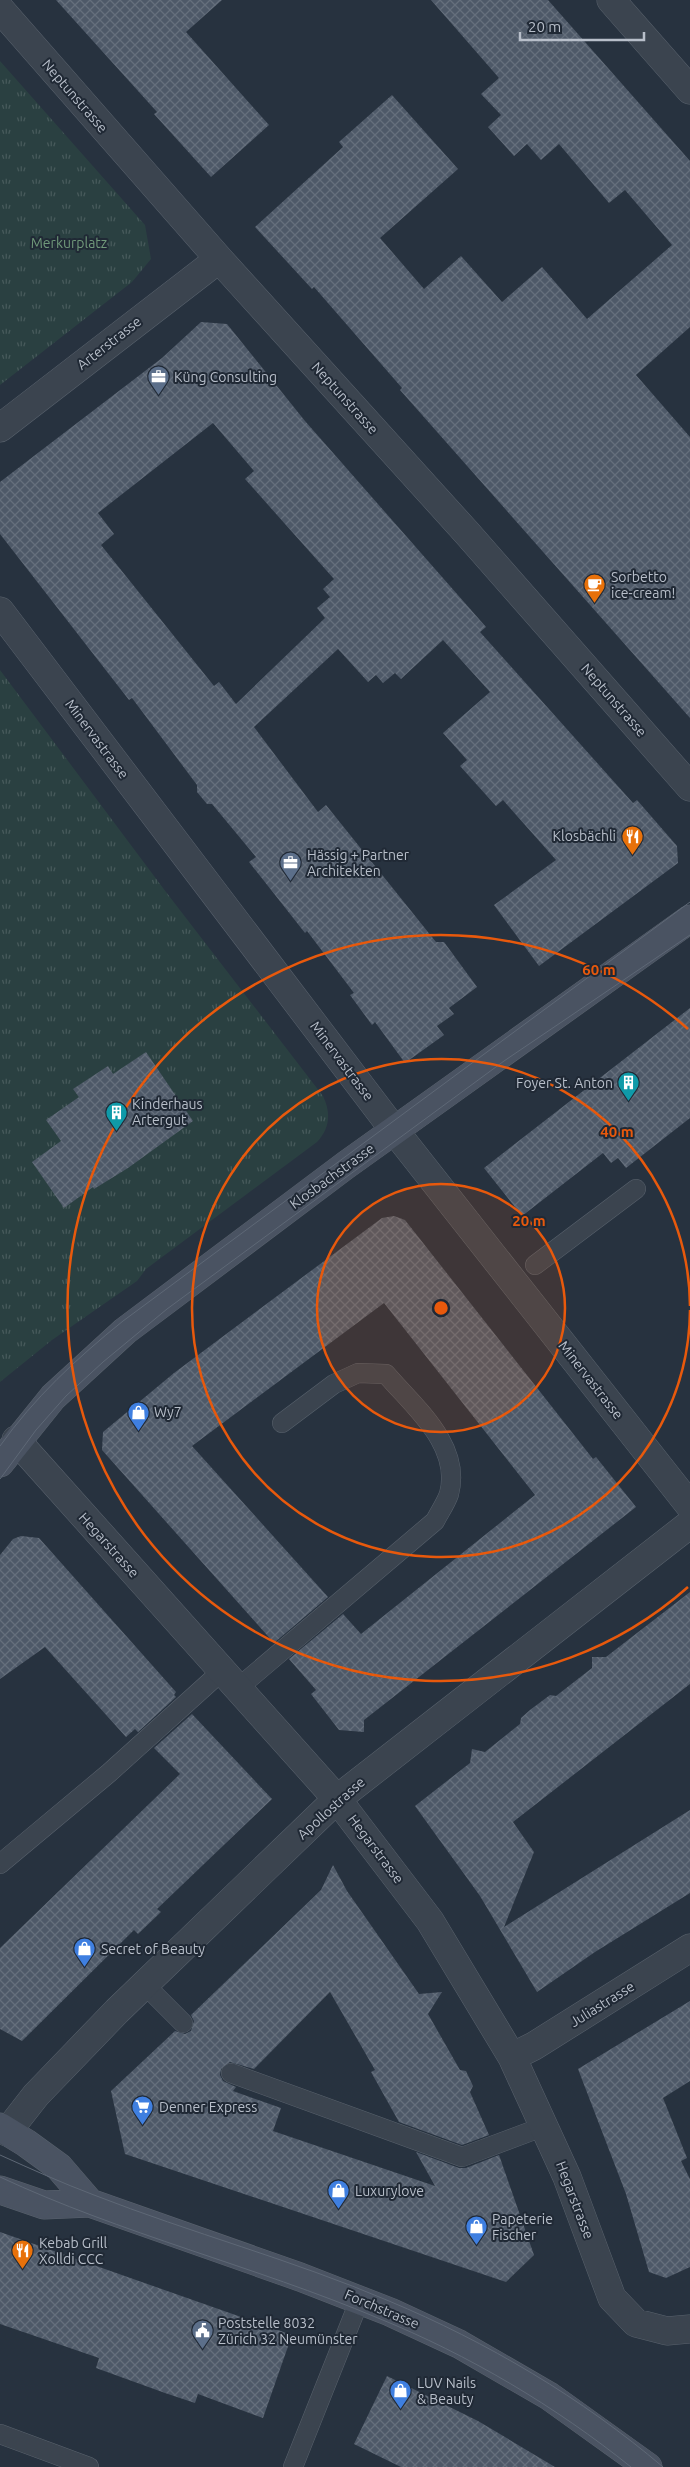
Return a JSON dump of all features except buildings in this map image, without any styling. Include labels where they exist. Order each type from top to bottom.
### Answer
[{"type":"street","points":[[612,0],[690,90]]},
{"type":"street","name":"Neptunstrasse","points":[[0,9],[219,259],[467,532],[690,787]]},
{"type":"street","name":"Arterstrasse","points":[[0,428],[219,259]]},
{"type":"street","name":"Minervastrasse","points":[[0,611],[394,1130],[690,1506]]},
{"type":"street","name":"Klosbachstrasse","points":[[0,1463],[16,1440],[53,1397],[125,1331],[394,1130],[690,919]]},
{"type":"street","name":"Hegarstrasse","points":[[16,1440],[337,1799],[430,1921],[512,2057],[567,2177],[612,2298],[636,2323],[667,2331],[690,2329]]},
{"type":"street","name":"Apollostrasse","points":[[4,2129],[145,1984],[337,1799],[690,1524]]},
{"type":"street","name":"Juliastrasse","points":[[512,2057],[534,2046],[690,1948]]},
{"type":"street","name":"Forchstrasse","points":[[4,2129],[59,2167],[90,2203]]},
{"type":"street","name":"Forchstrasse","points":[[0,2190],[44,2205],[90,2203],[360,2299],[424,2327],[514,2376],[590,2424],[648,2467]]},
{"type":"lane","points":[[535,1265],[636,1189]]},
{"type":"lane","points":[[0,1864],[109,1773],[435,1521],[449,1494],[451,1465],[441,1439],[386,1374],[358,1373],[334,1384],[282,1423]]},
{"type":"lane","points":[[145,1984],[183,2023]]},
{"type":"lane","points":[[231,2074],[462,2157],[544,2126]]},
{"type":"lane","points":[[293,2467],[360,2299]]},
{"type":"lane","points":[[0,2434],[89,2467]]},
{"type":"green space","name":"Merkurplatz","points":[[0,61],[145,225],[151,259],[132,282],[0,385]]},
{"type":"green space","points":[[0,670],[166,892],[323,1096],[326,1102],[328,1120],[325,1131],[317,1142],[146,1269],[137,1281],[52,1340],[0,1382]]},
{"type":"tram line","points":[[0,1446],[27,1411],[57,1379],[123,1321],[690,902]]},
{"type":"tram line","points":[[0,1479],[36,1430],[66,1396],[103,1362],[167,1309],[504,1061],[690,935]]},
{"type":"tram line","points":[[0,2155],[94,2195],[316,2272],[426,2317],[497,2353],[567,2395],[663,2467]]},
{"type":"tram line","points":[[0,2177],[93,2216],[331,2299],[445,2348],[542,2403],[631,2467]]},
{"type":"place","name":"Küng Consulting","points":[[158,396]]},
{"type":"place","name":"Sorbetto ice-cream!","points":[[595,604]]},
{"type":"place","name":"Klosbächli","points":[[632,855]]},
{"type":"place","name":"Hässig + Partner Architekten","points":[[291,882]]},
{"type":"place","name":"Foyer St. Anton","points":[[629,1102]]},
{"type":"place","name":"Kinderhaus Artergut","points":[[116,1131]]},
{"type":"place","name":"Wy7","points":[[138,1431]]},
{"type":"place","name":"Secret of Beauty","points":[[85,1968]]},
{"type":"place","name":"Denner Express","points":[[143,2126]]},
{"type":"place","name":"Luxurylove","points":[[339,2210]]},
{"type":"place","name":"Papeterie Fischer","points":[[476,2246]]},
{"type":"place","name":"Kebab Grill Xolldi CCC","points":[[23,2270]]},
{"type":"place","name":"Poststelle 8032 Zürich 32 Neumünster","points":[[202,2350]]},
{"type":"place","name":"LUV Nails & Beauty","points":[[401,2410]]}]
